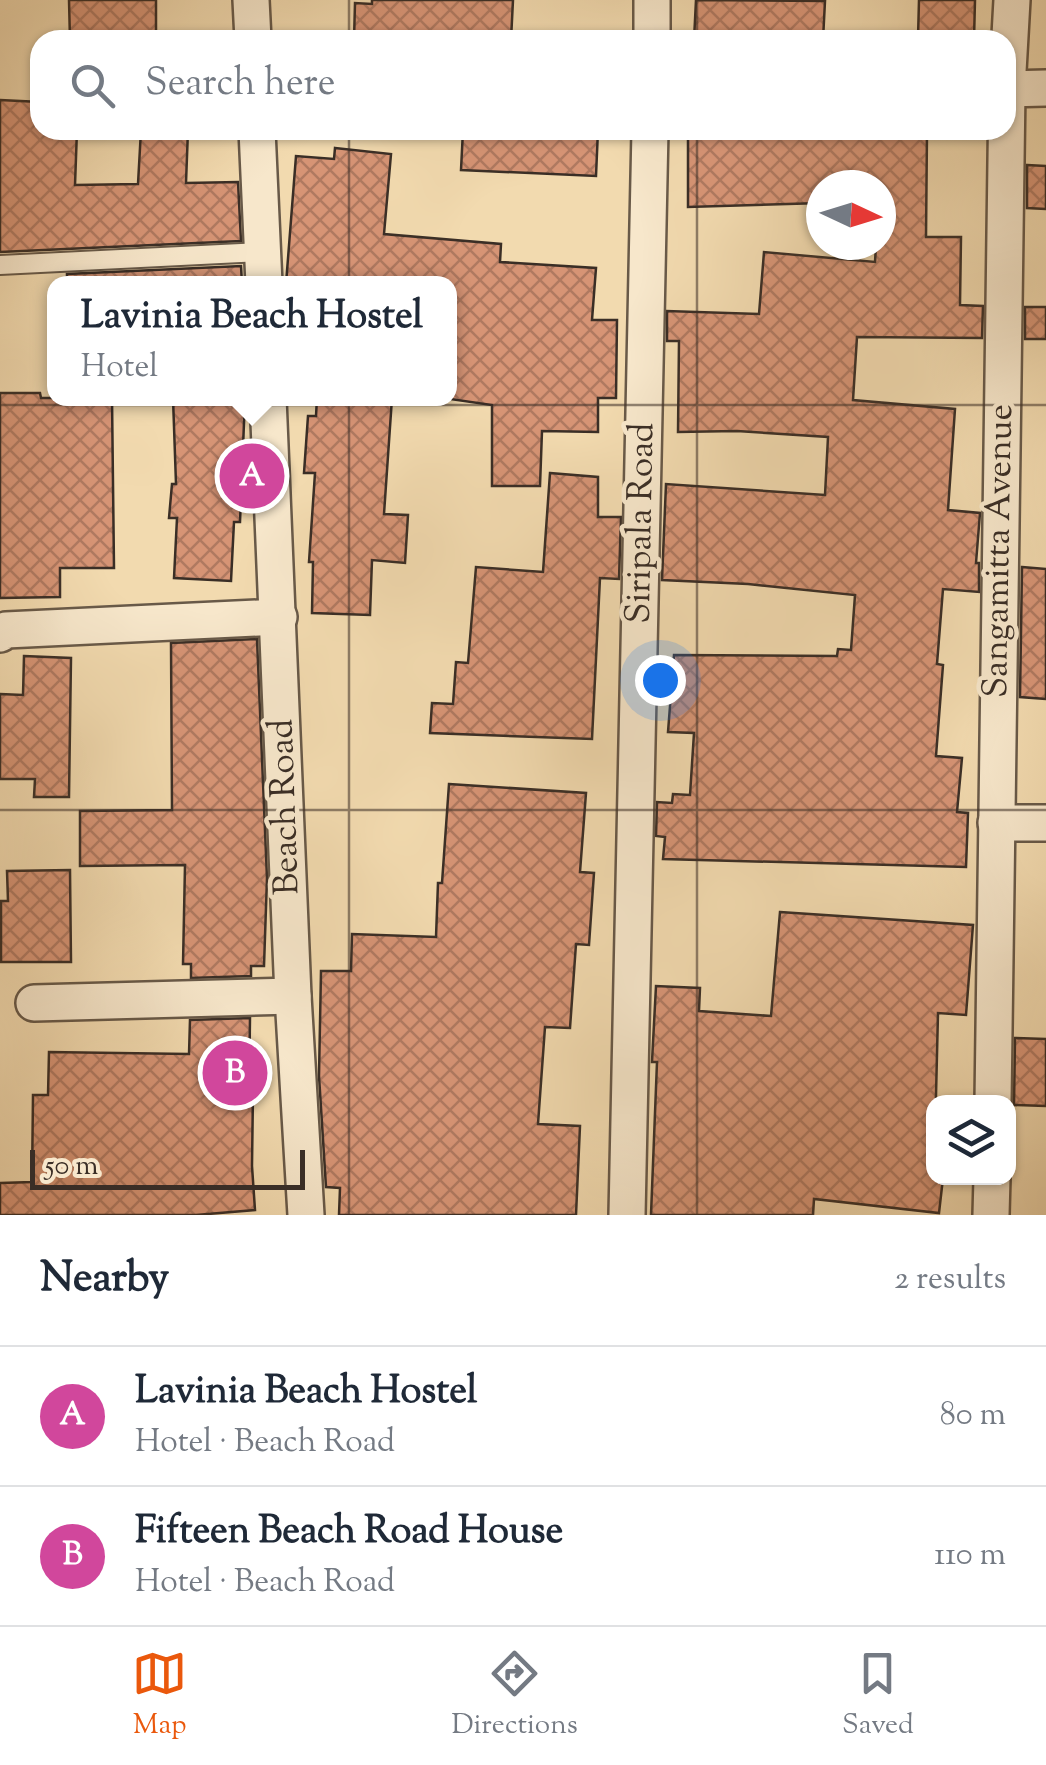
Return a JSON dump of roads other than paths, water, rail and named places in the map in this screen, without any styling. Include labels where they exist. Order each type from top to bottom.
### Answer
[{"type":"street","points":[[251,0],[252,30]]},
{"type":"street","points":[[652,0],[652,30]]},
{"type":"street","name":"Sangamitta Avenue","points":[[1011,30],[1012,0]]},
{"type":"street","points":[[1016,89],[1046,88]]},
{"type":"street","points":[[257,140],[263,268]]},
{"type":"street","name":"Siripala Road","points":[[628,1215],[650,140]]},
{"type":"street","name":"Sangamitta Avenue","points":[[992,1095],[1007,140]]},
{"type":"street","name":"Beach Road","points":[[268,406],[306,1215]]},
{"type":"street","points":[[0,634],[6,630],[279,617]]},
{"type":"street","points":[[996,823],[1046,823]]},
{"type":"street","points":[[34,1003],[293,996]]},
{"type":"street","points":[[991,1215],[992,1185]]},
{"type":"lane","points":[[0,265],[263,268]]},
{"type":"place","name":"Lavinia Beach Hostel","points":[[252,476]]},
{"type":"place","name":"Fifteen Beach Road House","points":[[235,1073]]}]
